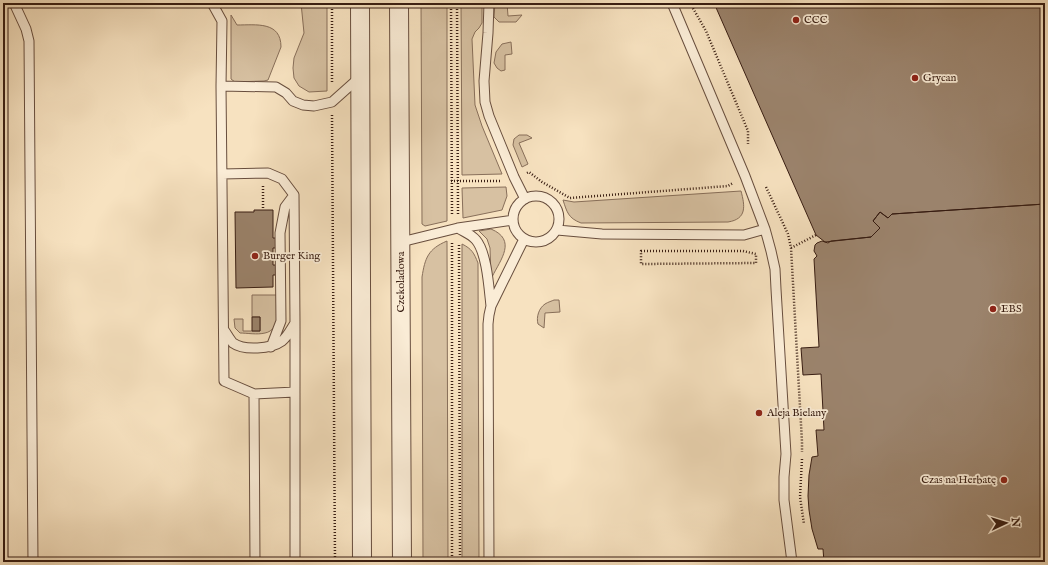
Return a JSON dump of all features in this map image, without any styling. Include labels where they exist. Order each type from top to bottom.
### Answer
[{"type":"street","points":[[360,3],[362,562]]},
{"type":"street","name":"Czekoladowa","points":[[399,3],[402,562]]},
{"type":"lane","points":[[14,3],[26,29],[29,41],[33,562]]},
{"type":"lane","points":[[212,3],[222,21],[221,86],[224,381],[254,394],[295,392]]},
{"type":"lane","points":[[489,3],[484,81],[485,102],[489,116],[514,177],[525,198]]},
{"type":"lane","points":[[672,3],[745,176],[765,229],[775,269],[786,454],[784,500],[792,562]]},
{"type":"lane","points":[[221,86],[276,87],[286,93],[293,100],[303,105],[314,106],[332,102],[361,76]]},
{"type":"lane","points":[[222,174],[268,173],[282,179],[294,195],[295,562]]},
{"type":"lane","points":[[271,347],[281,321],[280,233],[285,207],[294,195]]},
{"type":"lane","points":[[536,196],[544,197],[551,201],[556,207],[560,222],[553,236],[546,241],[539,243],[531,242],[518,235],[515,229],[513,220],[516,207],[525,198],[536,196]]},
{"type":"lane","points":[[400,242],[455,229],[513,220]]},
{"type":"lane","points":[[455,229],[471,235],[481,248],[492,306]]},
{"type":"lane","points":[[557,230],[602,234],[744,235],[765,229]]},
{"type":"lane","points":[[489,562],[488,324],[492,306],[524,239]]},
{"type":"lane","points":[[224,330],[233,343],[242,347],[271,347],[282,341],[290,332],[295,322]]},
{"type":"lane","points":[[254,394],[255,562]]},
{"type":"path","points":[[332,3],[335,562]]},
{"type":"path","points":[[451,3],[452,181],[455,229],[452,562]]},
{"type":"path","points":[[458,3],[458,218]]},
{"type":"path","points":[[525,173],[529,172],[542,182],[570,198],[728,186],[737,180]]},
{"type":"path","points":[[263,180],[264,210]]},
{"type":"path","points":[[452,181],[503,181]]},
{"type":"path","points":[[790,248],[816,235]]},
{"type":"path","points":[[459,242],[460,562]]},
{"type":"path","points":[[641,250],[641,264],[756,263],[756,254]]},
{"type":"shaded area","points":[[301,3],[327,3],[327,91],[309,92],[299,86],[294,78],[294,58],[304,33]]},
{"type":"shaded area","points":[[421,3],[447,3],[447,221],[425,226],[422,224]]},
{"type":"shaded area","points":[[461,3],[482,3],[482,23],[472,39],[475,105],[502,174],[462,175]]},
{"type":"shaded area","points":[[495,3],[507,3],[508,16],[522,15],[516,22],[499,22],[494,17]]},
{"type":"shaded area","points":[[231,15],[237,25],[266,26],[277,33],[280,39],[281,47],[268,80],[235,82],[231,79]]},
{"type":"shaded area","points":[[511,42],[512,54],[505,55],[505,70],[501,71],[494,63],[496,52],[502,44]]},
{"type":"shaded area","points":[[519,135],[527,135],[532,138],[519,143],[528,164],[522,167],[513,145],[514,139]]},
{"type":"shaded area","points":[[506,187],[507,196],[502,210],[463,218],[462,188]]},
{"type":"shaded area","points":[[741,191],[744,207],[742,215],[739,218],[728,222],[581,223],[571,217],[563,200],[574,202]]},
{"type":"shaded area","points":[[491,229],[499,233],[505,244],[505,250],[492,277],[490,248],[487,239],[479,231]]},
{"type":"shaded area","points":[[447,241],[448,562],[423,562],[422,277],[424,264],[428,255],[436,247]]},
{"type":"shaded area","points":[[462,244],[472,252],[478,263],[479,562],[462,562]]},
{"type":"shaded area","points":[[252,295],[277,295],[276,323],[270,331],[259,334],[240,333],[235,328],[234,319],[243,319],[243,331],[260,331],[260,317],[252,317]]},
{"type":"shaded area","points":[[559,300],[560,312],[545,313],[544,328],[538,324],[538,313],[546,303]]},
{"type":"building","points":[[714,3],[1045,3],[1045,204],[892,214],[888,218],[880,212],[873,221],[880,228],[871,237],[825,242],[816,235]]},
{"type":"building","points":[[1045,204],[1045,562],[824,562],[823,549],[818,549],[812,529],[808,496],[812,457],[818,456],[816,430],[824,430],[821,374],[803,375],[801,348],[819,347],[814,259],[817,256],[814,251],[815,245],[822,241],[828,243],[831,241],[871,237],[880,228],[873,221],[880,212],[888,218],[892,214]]},
{"type":"building","name":"Burger King","points":[[254,210],[273,210],[273,238],[277,238],[277,248],[273,248],[273,265],[277,265],[277,275],[273,275],[273,287],[236,288],[235,212],[254,212]]},
{"type":"building","points":[[252,317],[260,317],[260,331],[252,331]]},
{"type":"place","name":"CCC","points":[[796,20]]},
{"type":"place","name":"Grycan","points":[[915,78]]},
{"type":"place","name":"Burger King","points":[[255,256]]},
{"type":"place","name":"EBS","points":[[993,309]]},
{"type":"place","name":"Aleja Bielany","points":[[759,413]]},
{"type":"place","name":"Czas na Herbatę","points":[[1004,480]]}]
